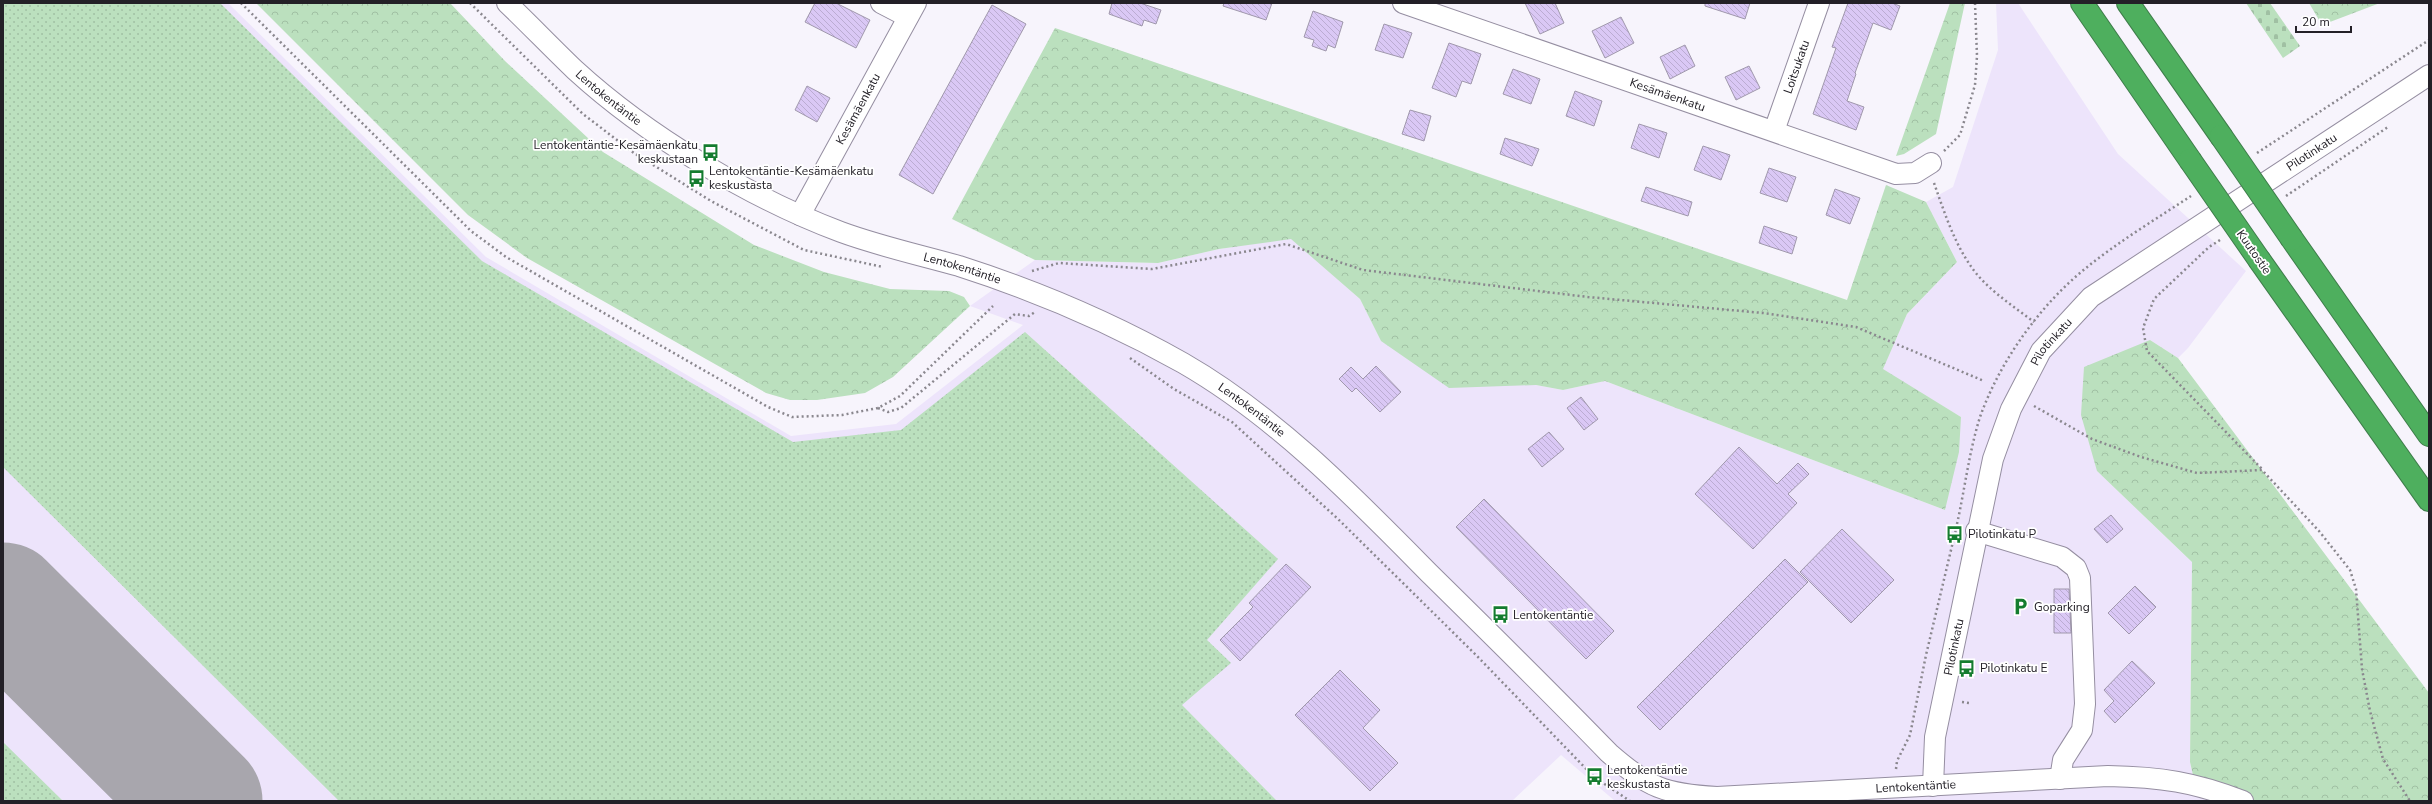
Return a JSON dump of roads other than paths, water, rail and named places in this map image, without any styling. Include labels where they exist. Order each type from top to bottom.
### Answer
[{"type":"highway","name":"Kuutostie","points":[[2082,3],[2260,261],[2429,500]]},
{"type":"highway","points":[[2128,3],[2429,435]]},
{"type":"street","name":"Lentokentäntie","points":[[507,3],[577,71],[634,118],[702,164],[800,215],[843,233],[968,270],[1086,313],[1185,365],[1229,392],[1305,453],[1382,525],[1615,758],[1633,774],[1654,787],[1688,798],[1717,798],[1933,786],[2149,777],[2195,784],[2243,801]]},
{"type":"street","points":[[881,3],[912,10]]},
{"type":"street","name":"Kesämäenkatu","points":[[1403,3],[1896,174],[1923,168]]},
{"type":"street","name":"Loitsukatu","points":[[1774,131],[1819,3]]},
{"type":"street","name":"Kesämäenkatu","points":[[800,215],[912,10]]},
{"type":"street","name":"Pilotinkatu","points":[[1933,786],[1935,737],[1976,531],[1993,459],[2011,409],[2041,351],[2091,297],[2429,74]]},
{"type":"street","points":[[1976,531],[2062,557],[2076,568],[2080,578],[2086,704],[2082,730],[2063,760],[2060,780]]},
{"type":"place","name":"Lentokentäntie-Kesämäenkatu keskustaan","points":[[711,152]]},
{"type":"place","name":"Lentokentäntie-Kesämäenkatu keskustasta","points":[[696,178]]},
{"type":"place","name":"Pilotinkatu P","points":[[1955,534]]},
{"type":"place","name":"Goparking","points":[[2021,607]]},
{"type":"place","name":"Lentokentäntie","points":[[1500,615]]},
{"type":"place","name":"Pilotinkatu E","points":[[1967,668]]},
{"type":"place","name":"Lentokentäntie keskustasta","points":[[1594,777]]}]
